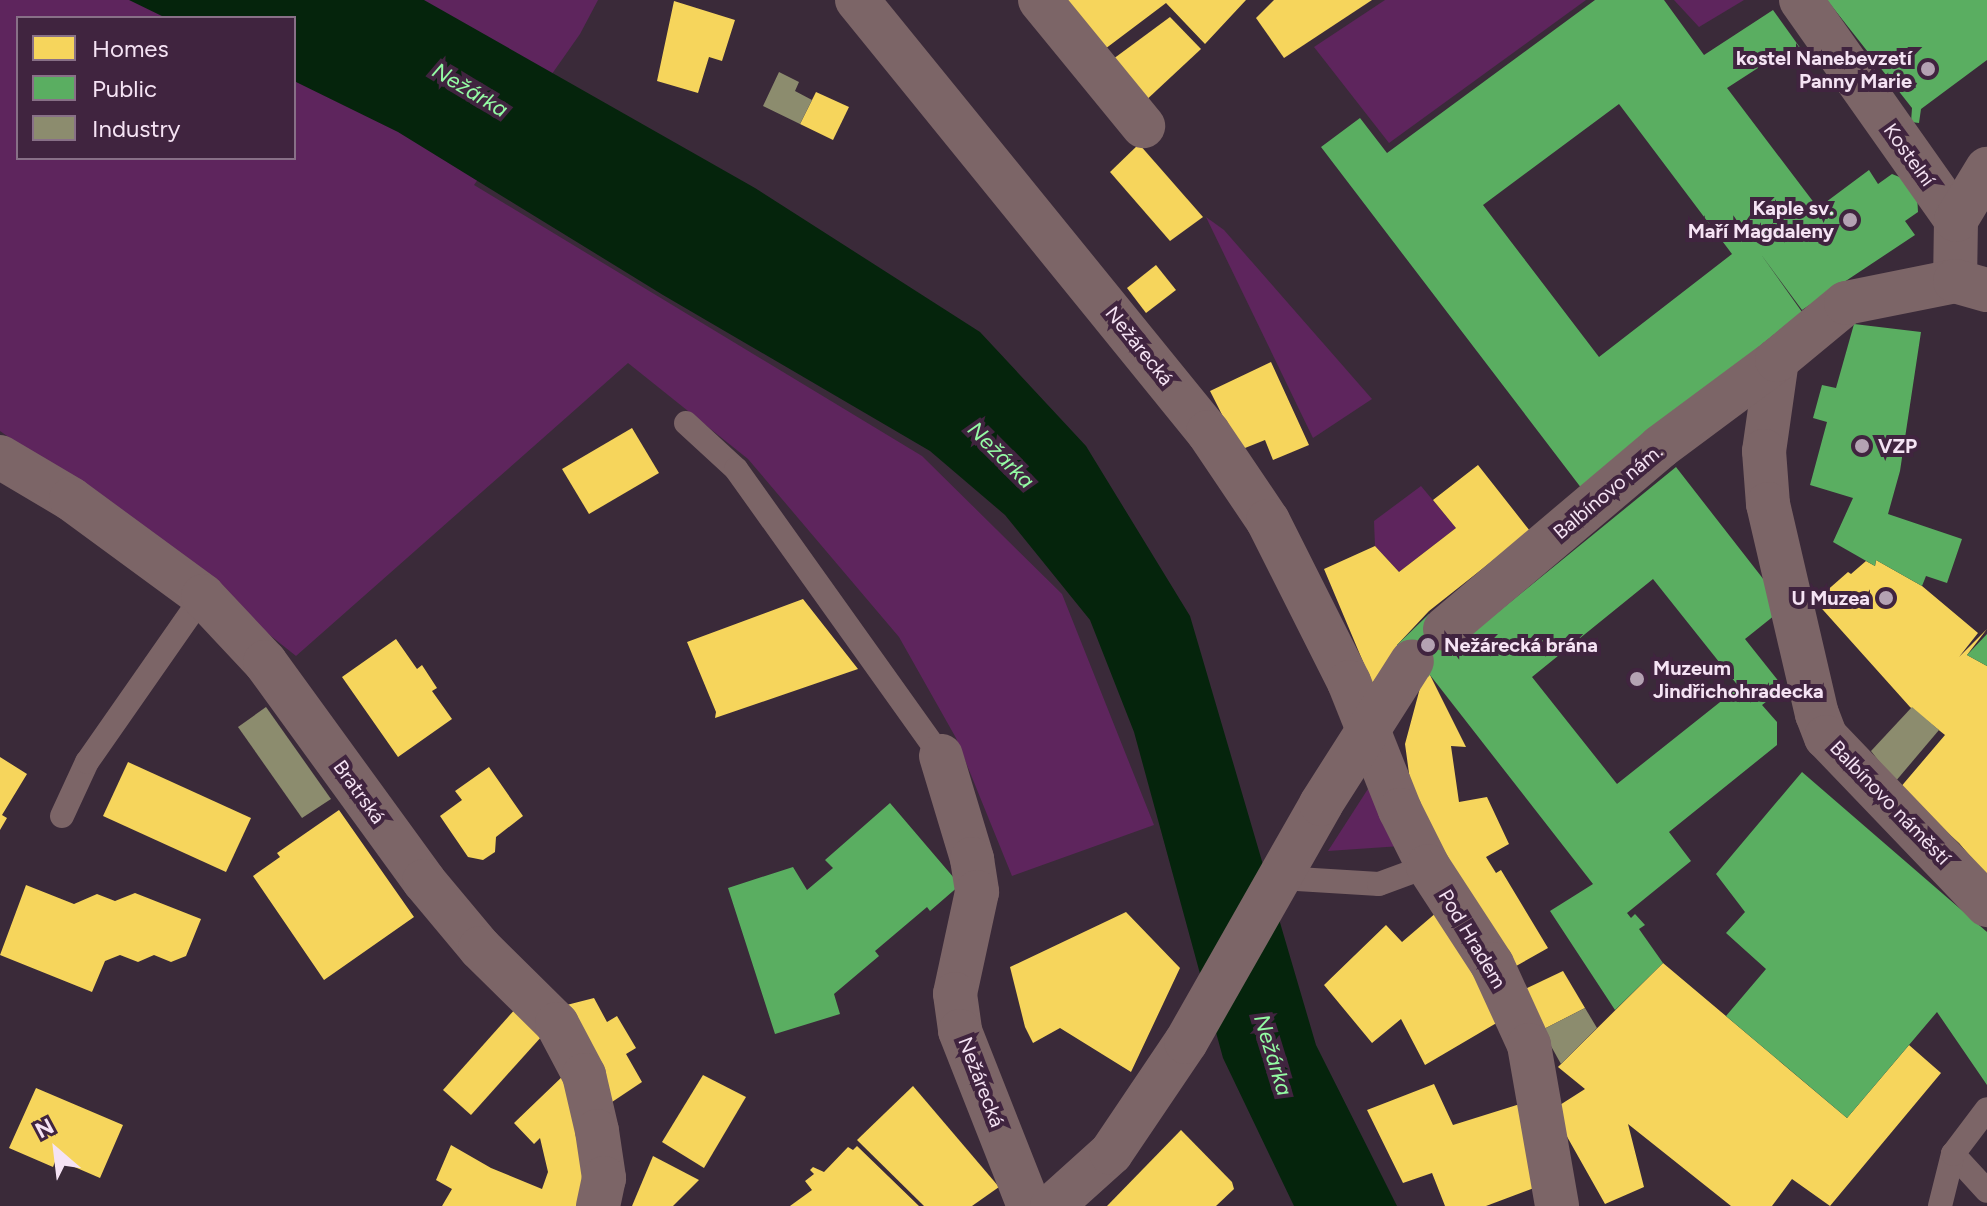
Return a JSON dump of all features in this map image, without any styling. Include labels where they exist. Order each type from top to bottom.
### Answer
[{"type":"street","name":"Nežárecká","points":[[857,0],[1208,432],[1268,521],[1333,649],[1368,727]]},
{"type":"street","points":[[1040,0],[1143,126]]},
{"type":"street","name":"Kostelní","points":[[1801,0],[1956,220]]},
{"type":"street","points":[[1971,286],[1956,220],[1987,169]]},
{"type":"street","name":"Balbínovo nám.","points":[[1445,629],[1660,447],[1777,360],[1846,303],[1971,286]]},
{"type":"street","name":"Balbínovo náměstí","points":[[1777,360],[1764,451],[1768,504],[1817,714],[1826,737],[1987,905]]},
{"type":"street","name":"Bratrská","points":[[0,457],[71,499],[203,596],[265,662],[424,881],[480,948],[557,1024],[584,1075],[597,1131],[604,1178],[598,1206]]},
{"type":"street","points":[[1052,1206],[1111,1153],[1186,1042],[1368,727],[1412,661]]},
{"type":"street","name":"Pod Hradem","points":[[1368,727],[1400,810],[1428,866],[1492,964],[1529,1045],[1557,1206]]},
{"type":"street","name":"Nežárecká","points":[[941,756],[972,859],[977,892],[955,994],[960,1031],[1029,1206]]},
{"type":"lane","name":"Nežárecká","points":[[686,423],[736,469],[941,756]]},
{"type":"lane","points":[[62,816],[87,762],[203,596]]},
{"type":"lane","points":[[1281,878],[1379,884],[1428,866]]},
{"type":"lane","points":[[1940,1206],[1953,1154],[1987,1109]]},
{"type":"lane","points":[[1953,1154],[1987,1191]]},
{"type":"shaded area","points":[[0,0],[598,0],[580,34],[474,185],[922,456],[1062,594],[1154,825],[1012,876],[956,738],[899,637],[748,459],[628,363],[296,656],[118,514],[0,431]]},
{"type":"shaded area","points":[[1385,0],[1586,0],[1389,143],[1314,47]]},
{"type":"shaded area","points":[[1674,0],[1744,0],[1699,27]]},
{"type":"shaded area","points":[[1206,217],[1224,230],[1372,399],[1313,438]]},
{"type":"shaded area","points":[[1421,486],[1456,528],[1399,572],[1375,546],[1374,521]]},
{"type":"shaded area","points":[[1375,778],[1401,846],[1328,851]]},
{"type":"water","name":"Nežárka","points":[[129,0],[424,0],[755,188],[980,332],[1086,446],[1190,616],[1316,1045],[1397,1206],[1294,1206],[1223,1058],[1134,732],[1090,620],[1005,515],[930,451],[663,295],[398,132],[296,82],[296,16],[162,16]]},
{"type":"building: Homes","points":[[1055,0],[1246,0],[1205,44],[1166,3],[1097,55]]},
{"type":"building: Homes","points":[[1274,0],[1372,0],[1284,58],[1256,18]]},
{"type":"building: Homes","points":[[674,1],[735,20],[722,61],[709,57],[698,93],[657,81]]},
{"type":"building: Homes","points":[[1170,17],[1201,49],[1142,104],[1105,65]]},
{"type":"building: Homes","points":[[816,92],[849,107],[833,140],[800,124]]},
{"type":"building: Homes","points":[[1139,144],[1203,217],[1170,241],[1110,172]]},
{"type":"building: Homes","points":[[1156,265],[1176,290],[1146,313],[1127,288]]},
{"type":"building: Homes","points":[[1271,362],[1309,445],[1273,460],[1265,440],[1240,450],[1210,391]]},
{"type":"building: Homes","points":[[632,428],[659,473],[589,514],[562,469]]},
{"type":"building: Homes","points":[[1478,465],[1530,531],[1429,611],[1397,645],[1401,650],[1372,683],[1324,569],[1375,546],[1399,572],[1456,528],[1433,500]]},
{"type":"building: Homes","points":[[1876,560],[1922,586],[1978,633],[1959,657],[1987,629],[1967,655],[1987,666],[1987,876],[1959,843],[1899,789],[1945,735],[1910,707],[1815,601],[1848,572],[1851,574],[1866,561],[1875,566]]},
{"type":"building: Homes","points":[[803,599],[858,669],[715,718],[716,712],[687,642]]},
{"type":"building: Homes","points":[[396,639],[417,669],[422,665],[437,688],[432,691],[452,719],[398,757],[342,677]]},
{"type":"building: Homes","points":[[1424,673],[1430,675],[1466,747],[1451,746],[1459,802],[1487,797],[1509,844],[1486,857],[1496,873],[1501,870],[1548,948],[1509,970],[1414,810],[1405,744]]},
{"type":"building: Homes","points":[[0,757],[27,774],[2,815],[7,818],[0,830]]},
{"type":"building: Homes","points":[[128,762],[251,818],[226,872],[103,816]]},
{"type":"building: Homes","points":[[489,767],[523,816],[496,837],[495,852],[483,860],[468,857],[440,816],[462,800],[455,791]]},
{"type":"building: Homes","points":[[339,810],[414,917],[324,980],[253,876],[280,857],[277,853]]},
{"type":"building: Homes","points":[[26,885],[74,904],[97,894],[115,901],[135,893],[201,919],[186,956],[171,962],[154,955],[138,962],[120,955],[105,961],[92,992],[0,955]]},
{"type":"building: Homes","points":[[1126,912],[1180,968],[1131,1072],[1060,1028],[1033,1043],[1025,1027],[1010,967]]},
{"type":"building: Homes","points":[[1437,912],[1505,1018],[1425,1065],[1401,1019],[1372,1043],[1324,985],[1386,925],[1402,942]]},
{"type":"building: Homes","points":[[1663,963],[1847,1118],[1909,1045],[1941,1073],[1830,1206],[1792,1179],[1772,1206],[1731,1206],[1628,1124],[1644,1187],[1605,1204],[1552,1110],[1585,1089],[1558,1067]]},
{"type":"building: Homes","points":[[1563,971],[1585,1008],[1542,1030],[1521,991]]},
{"type":"building: Homes","points":[[594,998],[607,1022],[617,1016],[636,1048],[626,1054],[642,1082],[609,1104],[551,1009]]},
{"type":"building: Homes","points":[[517,1007],[542,1036],[471,1115],[443,1090]]},
{"type":"building: Homes","points":[[565,1074],[592,1181],[588,1206],[442,1206],[452,1189],[436,1180],[451,1145],[491,1168],[542,1189],[548,1172],[540,1138],[534,1144],[514,1123]]},
{"type":"building: Homes","points":[[703,1075],[746,1097],[704,1168],[662,1142]]},
{"type":"building: Homes","points":[[1434,1084],[1453,1125],[1520,1104],[1542,1185],[1486,1206],[1445,1206],[1432,1173],[1403,1183],[1367,1110]]},
{"type":"building: Homes","points":[[913,1086],[999,1187],[972,1206],[924,1206],[857,1140]]},
{"type":"building: Homes","points":[[36,1088],[123,1125],[100,1178],[56,1159],[53,1167],[9,1148]]},
{"type":"building: Homes","points":[[1181,1130],[1232,1182],[1234,1189],[1216,1206],[1107,1206]]},
{"type":"building: Homes","points":[[857,1146],[919,1206],[790,1206],[812,1190],[805,1181],[814,1174],[810,1170],[813,1167],[824,1172],[848,1147],[853,1150]]},
{"type":"building: Homes","points":[[653,1156],[699,1180],[673,1206],[632,1206]]},
{"type":"building: Public","points":[[1595,0],[1664,0],[1704,55],[1773,10],[1801,49],[1791,57],[1786,50],[1727,88],[1818,208],[1869,170],[1878,184],[1892,174],[1907,180],[1917,194],[1918,212],[1905,221],[1915,235],[1802,310],[1760,253],[1802,312],[1582,489],[1321,147],[1360,118],[1387,153]],"holes":[[[1619,104],[1732,254],[1599,357],[1483,205]]]},
{"type":"building: Public","name":"kostel Nanebevzetí Panny Marie","points":[[1827,0],[1987,0],[1987,60],[1921,109],[1919,123],[1911,122],[1912,108]]},
{"type":"building: Public","name":"VZP","points":[[1854,324],[1921,332],[1900,471],[1888,514],[1962,539],[1947,583],[1926,576],[1922,586],[1876,560],[1875,566],[1833,542],[1853,498],[1810,485],[1827,422],[1813,418],[1822,385],[1836,388]]},
{"type":"building: Public","points":[[1676,467],[1785,607],[1745,639],[1784,688],[1762,705],[1777,722],[1777,745],[1669,832],[1691,861],[1627,913],[1631,918],[1635,914],[1645,925],[1639,929],[1663,963],[1615,1010],[1550,911],[1593,884],[1430,675],[1428,677],[1397,645],[1429,614],[1459,644]],"holes":[[[1653,579],[1739,687],[1617,784],[1532,677]]]},
{"type":"building: Public","points":[[1987,634],[1987,666],[1967,655]]},
{"type":"building: Public","points":[[1802,772],[1987,932],[1987,1085],[1937,1012],[1847,1118],[1726,1016],[1766,969],[1726,933],[1745,912],[1716,874]]},
{"type":"building: Public","points":[[890,803],[960,885],[930,911],[927,907],[875,951],[879,956],[834,994],[840,1014],[775,1034],[728,888],[793,867],[807,890],[833,868],[825,860]]},
{"type":"building: Industry","points":[[779,72],[799,82],[795,91],[812,100],[800,124],[763,106]]},
{"type":"building: Industry","points":[[266,707],[331,799],[302,818],[238,727]]},
{"type":"building: Industry","points":[[1912,707],[1939,730],[1895,782],[1871,751]]},
{"type":"building: Industry","points":[[1585,1008],[1597,1028],[1561,1064],[1542,1030]]},
{"type":"place","name":"kostel Nanebevzetí Panny Marie","points":[[1928,69]]},
{"type":"place","name":"Kaple sv. Maří Magdaleny","points":[[1850,220]]},
{"type":"place","name":"VZP","points":[[1862,446]]},
{"type":"place","name":"U Muzea","points":[[1886,598]]},
{"type":"place","name":"Nežárecká brána","points":[[1428,645]]},
{"type":"place","name":"Muzeum Jindřichohradecka","points":[[1637,679]]}]
